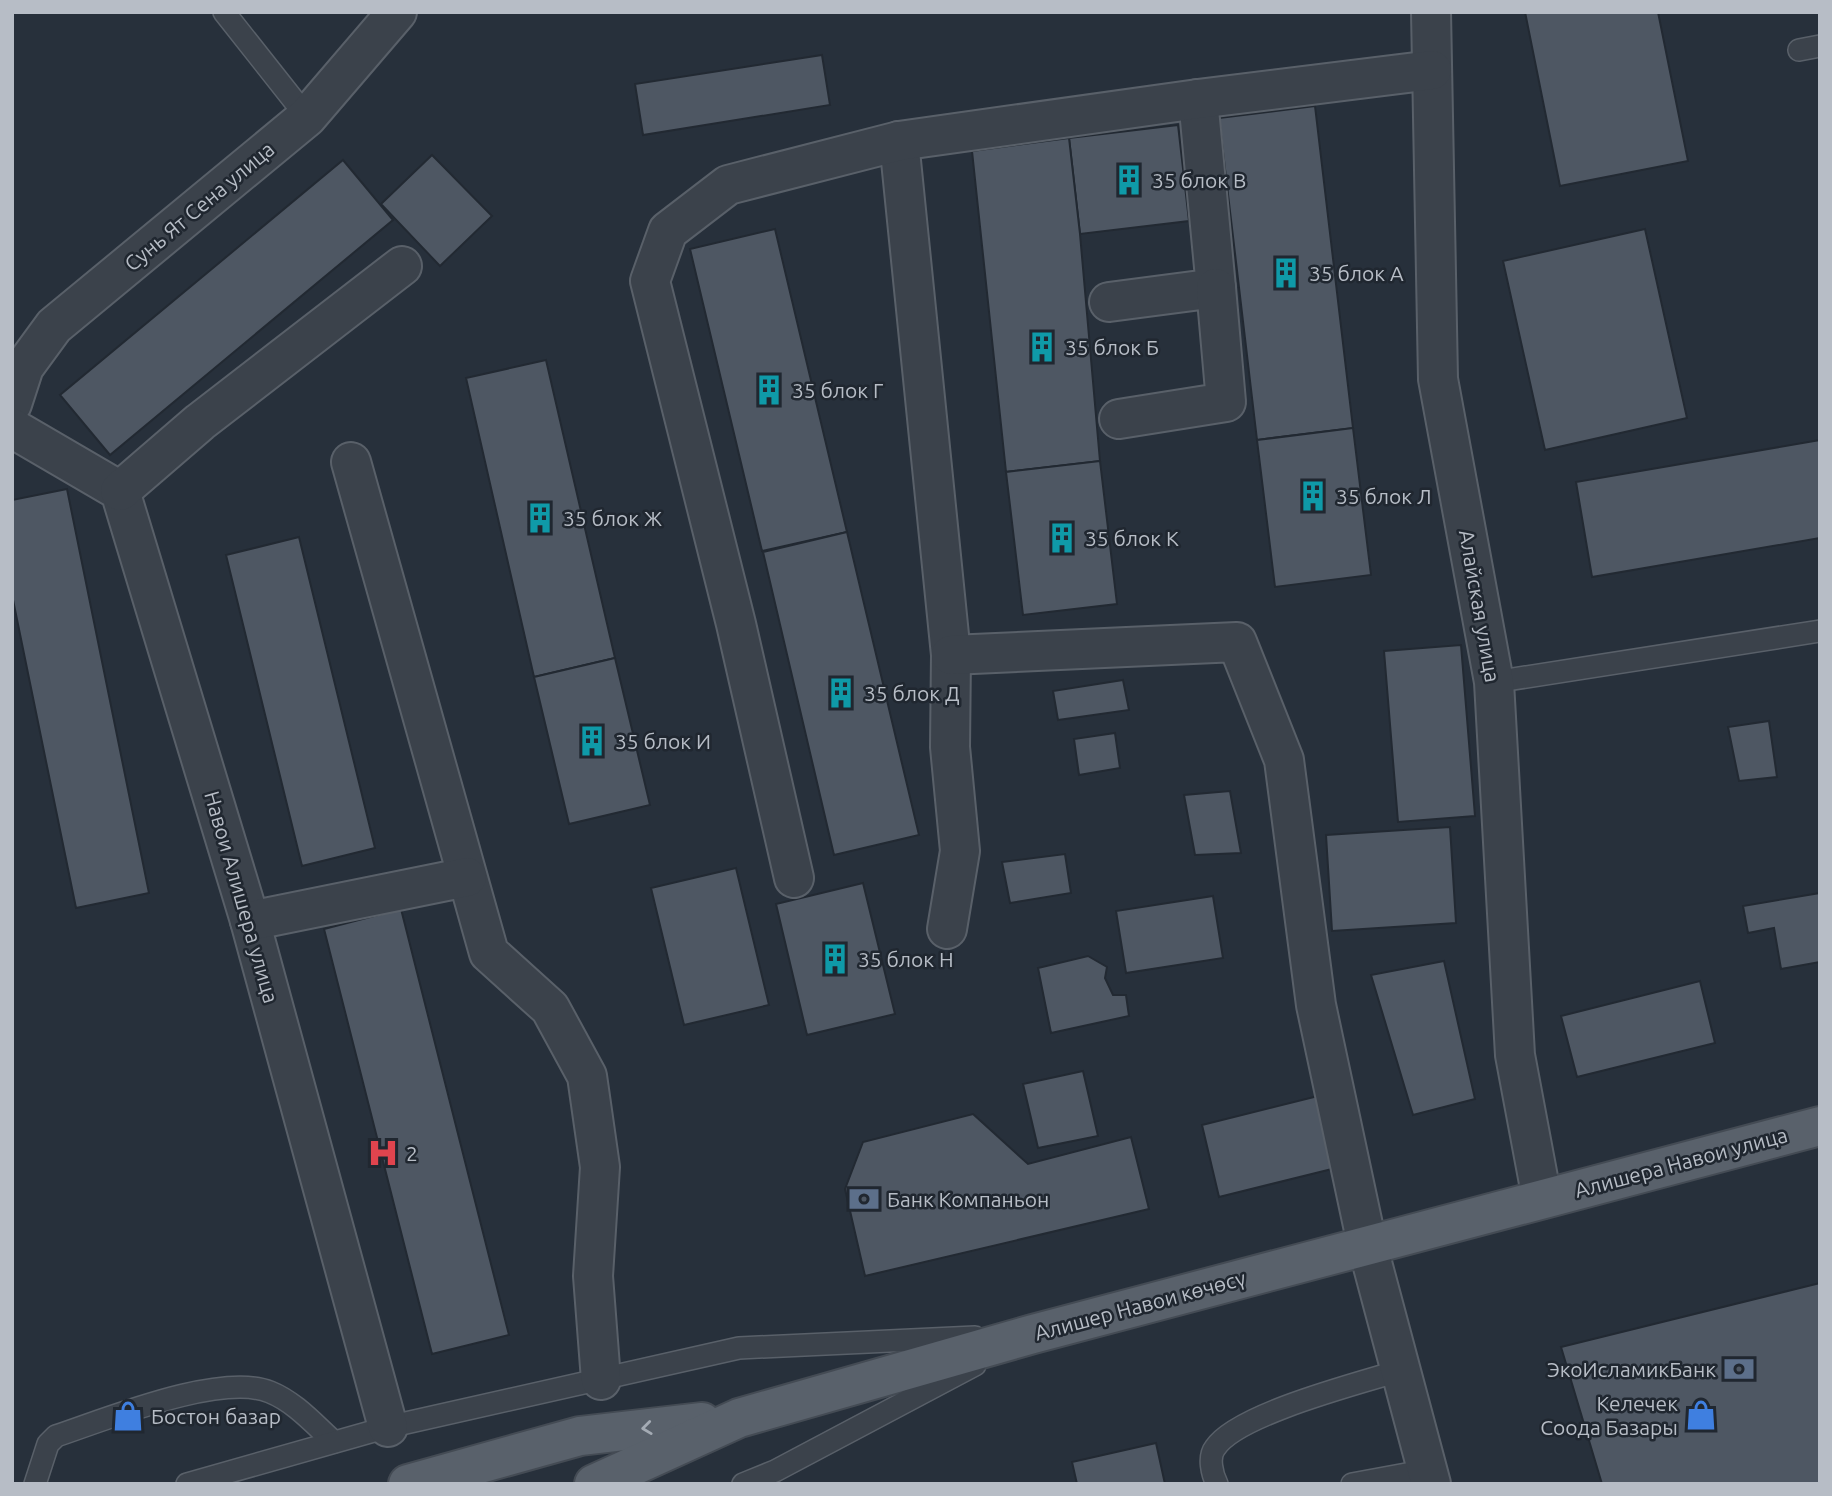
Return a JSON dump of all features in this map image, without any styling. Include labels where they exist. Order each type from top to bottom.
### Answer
[{"type":"main road","name":"Алишера Навои улица","points":[[1542,1199],[1820,1126]]},
{"type":"main road","name":"Алишер Навои көчөсү","points":[[594,1484],[739,1418],[1033,1334],[1542,1199]]},
{"type":"main road","name":"Алишер Навои көчөсү","points":[[408,1484],[580,1436],[739,1418]]},
{"type":"street","name":"Сунь Ят Сена улица","points":[[12,404],[24,367],[54,326],[307,117],[397,12]]},
{"type":"street","name":"Алайская улица","points":[[1431,12],[1438,379],[1494,682],[1515,1055],[1542,1199]]},
{"type":"street","points":[[794,878],[736,624],[650,282],[668,231],[727,186],[899,141],[1198,99],[1432,70]]},
{"type":"street","points":[[1119,419],[1226,402],[1198,99]]},
{"type":"street","points":[[899,141],[951,655],[950,747],[960,851],[947,929]]},
{"type":"street","points":[[12,428],[120,491],[200,422],[402,266]]},
{"type":"street","points":[[1109,302],[1216,288]]},
{"type":"street","points":[[351,462],[489,953],[550,1008],[587,1076],[600,1167],[593,1276],[601,1380]]},
{"type":"street","name":"Навои Алишера улица","points":[[120,491],[250,921],[388,1427]]},
{"type":"street","points":[[951,655],[1237,642],[1284,760],[1316,1005],[1367,1244],[1430,1477]]},
{"type":"street","points":[[250,921],[467,877]]},
{"type":"lane","points":[[224,12],[307,117]]},
{"type":"lane","points":[[1494,682],[1820,631]]},
{"type":"lane","points":[[187,1484],[388,1427],[739,1349],[1033,1334]]},
{"type":"lane","points":[[743,1484],[775,1471],[1033,1334]]},
{"type":"lane","points":[[1217,1484],[1211,1459],[1213,1449],[1225,1436],[1263,1415],[1402,1370]]},
{"type":"lane","points":[[35,1484],[48,1444],[56,1436],[189,1392],[237,1388],[268,1391],[288,1401],[334,1442]]},
{"type":"lane","points":[[1352,1484],[1430,1477]]},
{"type":"building","points":[[1525,12],[1658,12],[1688,161],[1560,186]]},
{"type":"building","points":[[822,55],[830,105],[643,135],[635,84]]},
{"type":"building","name":"35 блок А","points":[[1315,106],[1353,428],[1257,440],[1219,118]]},
{"type":"building","name":"35 блок В","points":[[1178,125],[1189,221],[1080,234],[1069,138]]},
{"type":"building","name":"35 блок Б","points":[[1069,138],[1100,461],[1006,472],[972,151]]},
{"type":"building","points":[[432,155],[492,216],[440,266],[381,204]]},
{"type":"building","points":[[343,160],[393,220],[110,455],[60,395]]},
{"type":"building","name":"35 блок Г","points":[[775,229],[847,532],[762,551],[690,249]]},
{"type":"building","points":[[1645,229],[1687,418],[1545,450],[1503,261]]},
{"type":"building","name":"35 блок Ж","points":[[546,360],[615,658],[534,677],[466,378]]},
{"type":"building","name":"35 блок Л","points":[[1353,428],[1371,575],[1275,587],[1257,440]]},
{"type":"building","points":[[1820,440],[1820,538],[1592,577],[1576,482]]},
{"type":"building","name":"35 блок К","points":[[1100,461],[1117,604],[1023,615],[1006,472]]},
{"type":"building","points":[[67,489],[149,893],[76,908],[12,595],[12,500]]},
{"type":"building","name":"35 блок Д","points":[[847,532],[919,835],[834,855],[763,552]]},
{"type":"building","points":[[299,537],[375,848],[302,866],[226,555]]},
{"type":"building","points":[[1461,645],[1475,816],[1398,822],[1384,651]]},
{"type":"building","name":"35 блок И","points":[[615,658],[650,805],[569,824],[534,677]]},
{"type":"building","points":[[1123,680],[1129,710],[1058,720],[1053,691]]},
{"type":"building","points":[[1769,721],[1777,777],[1739,781],[1728,727]]},
{"type":"building","points":[[1115,733],[1120,768],[1079,775],[1074,739]]},
{"type":"building","points":[[1230,791],[1241,853],[1195,855],[1184,795]]},
{"type":"building","points":[[1450,827],[1456,923],[1332,931],[1326,835]]},
{"type":"building","points":[[1065,854],[1071,893],[1010,903],[1002,862]]},
{"type":"building","points":[[736,868],[769,1005],[684,1025],[651,888]]},
{"type":"building","name":"35 блок Н","points":[[863,883],[895,1014],[807,1035],[776,904]]},
{"type":"building","points":[[1820,893],[1820,962],[1781,969],[1774,928],[1748,933],[1743,906]]},
{"type":"building","points":[[1213,896],[1223,958],[1126,973],[1116,911]]},
{"type":"building","points":[[401,909],[509,1335],[432,1354],[324,929]]},
{"type":"building","points":[[1088,956],[1107,967],[1105,978],[1113,995],[1126,995],[1129,1016],[1051,1033],[1038,968]]},
{"type":"building","points":[[1444,961],[1475,1099],[1413,1115],[1371,975]]},
{"type":"building","points":[[1700,981],[1715,1043],[1577,1077],[1561,1016]]},
{"type":"building","points":[[1083,1071],[1098,1136],[1038,1148],[1023,1084]]},
{"type":"building","points":[[1318,1096],[1336,1168],[1219,1197],[1202,1125]]},
{"type":"building","points":[[973,1114],[1028,1164],[1131,1137],[1149,1209],[865,1276],[845,1189],[863,1142]]},
{"type":"building","name":"Келечек Соода Базары","points":[[1820,1283],[1820,1484],[1602,1484],[1561,1347]]},
{"type":"building","points":[[1156,1443],[1165,1484],[1077,1484],[1072,1462]]},
{"type":"place","name":"35 блок В","points":[[1129,180]]},
{"type":"place","name":"35 блок А","points":[[1286,273]]},
{"type":"place","name":"35 блок Б","points":[[1042,347]]},
{"type":"place","name":"35 блок Г","points":[[769,390]]},
{"type":"place","name":"35 блок Л","points":[[1313,496]]},
{"type":"place","name":"35 блок Ж","points":[[540,518]]},
{"type":"place","name":"35 блок К","points":[[1062,538]]},
{"type":"place","name":"35 блок Д","points":[[841,693]]},
{"type":"place","name":"35 блок И","points":[[592,741]]},
{"type":"place","name":"35 блок Н","points":[[835,959]]},
{"type":"place","name":"2","points":[[383,1153]]},
{"type":"place","name":"Банк Компаньон","points":[[864,1199]]},
{"type":"place","name":"ЭкоИсламикБанк","points":[[1739,1369]]},
{"type":"place","name":"Келечек Соода Базары","points":[[1701,1415]]},
{"type":"place","name":"Бостон базар","points":[[128,1416]]}]
